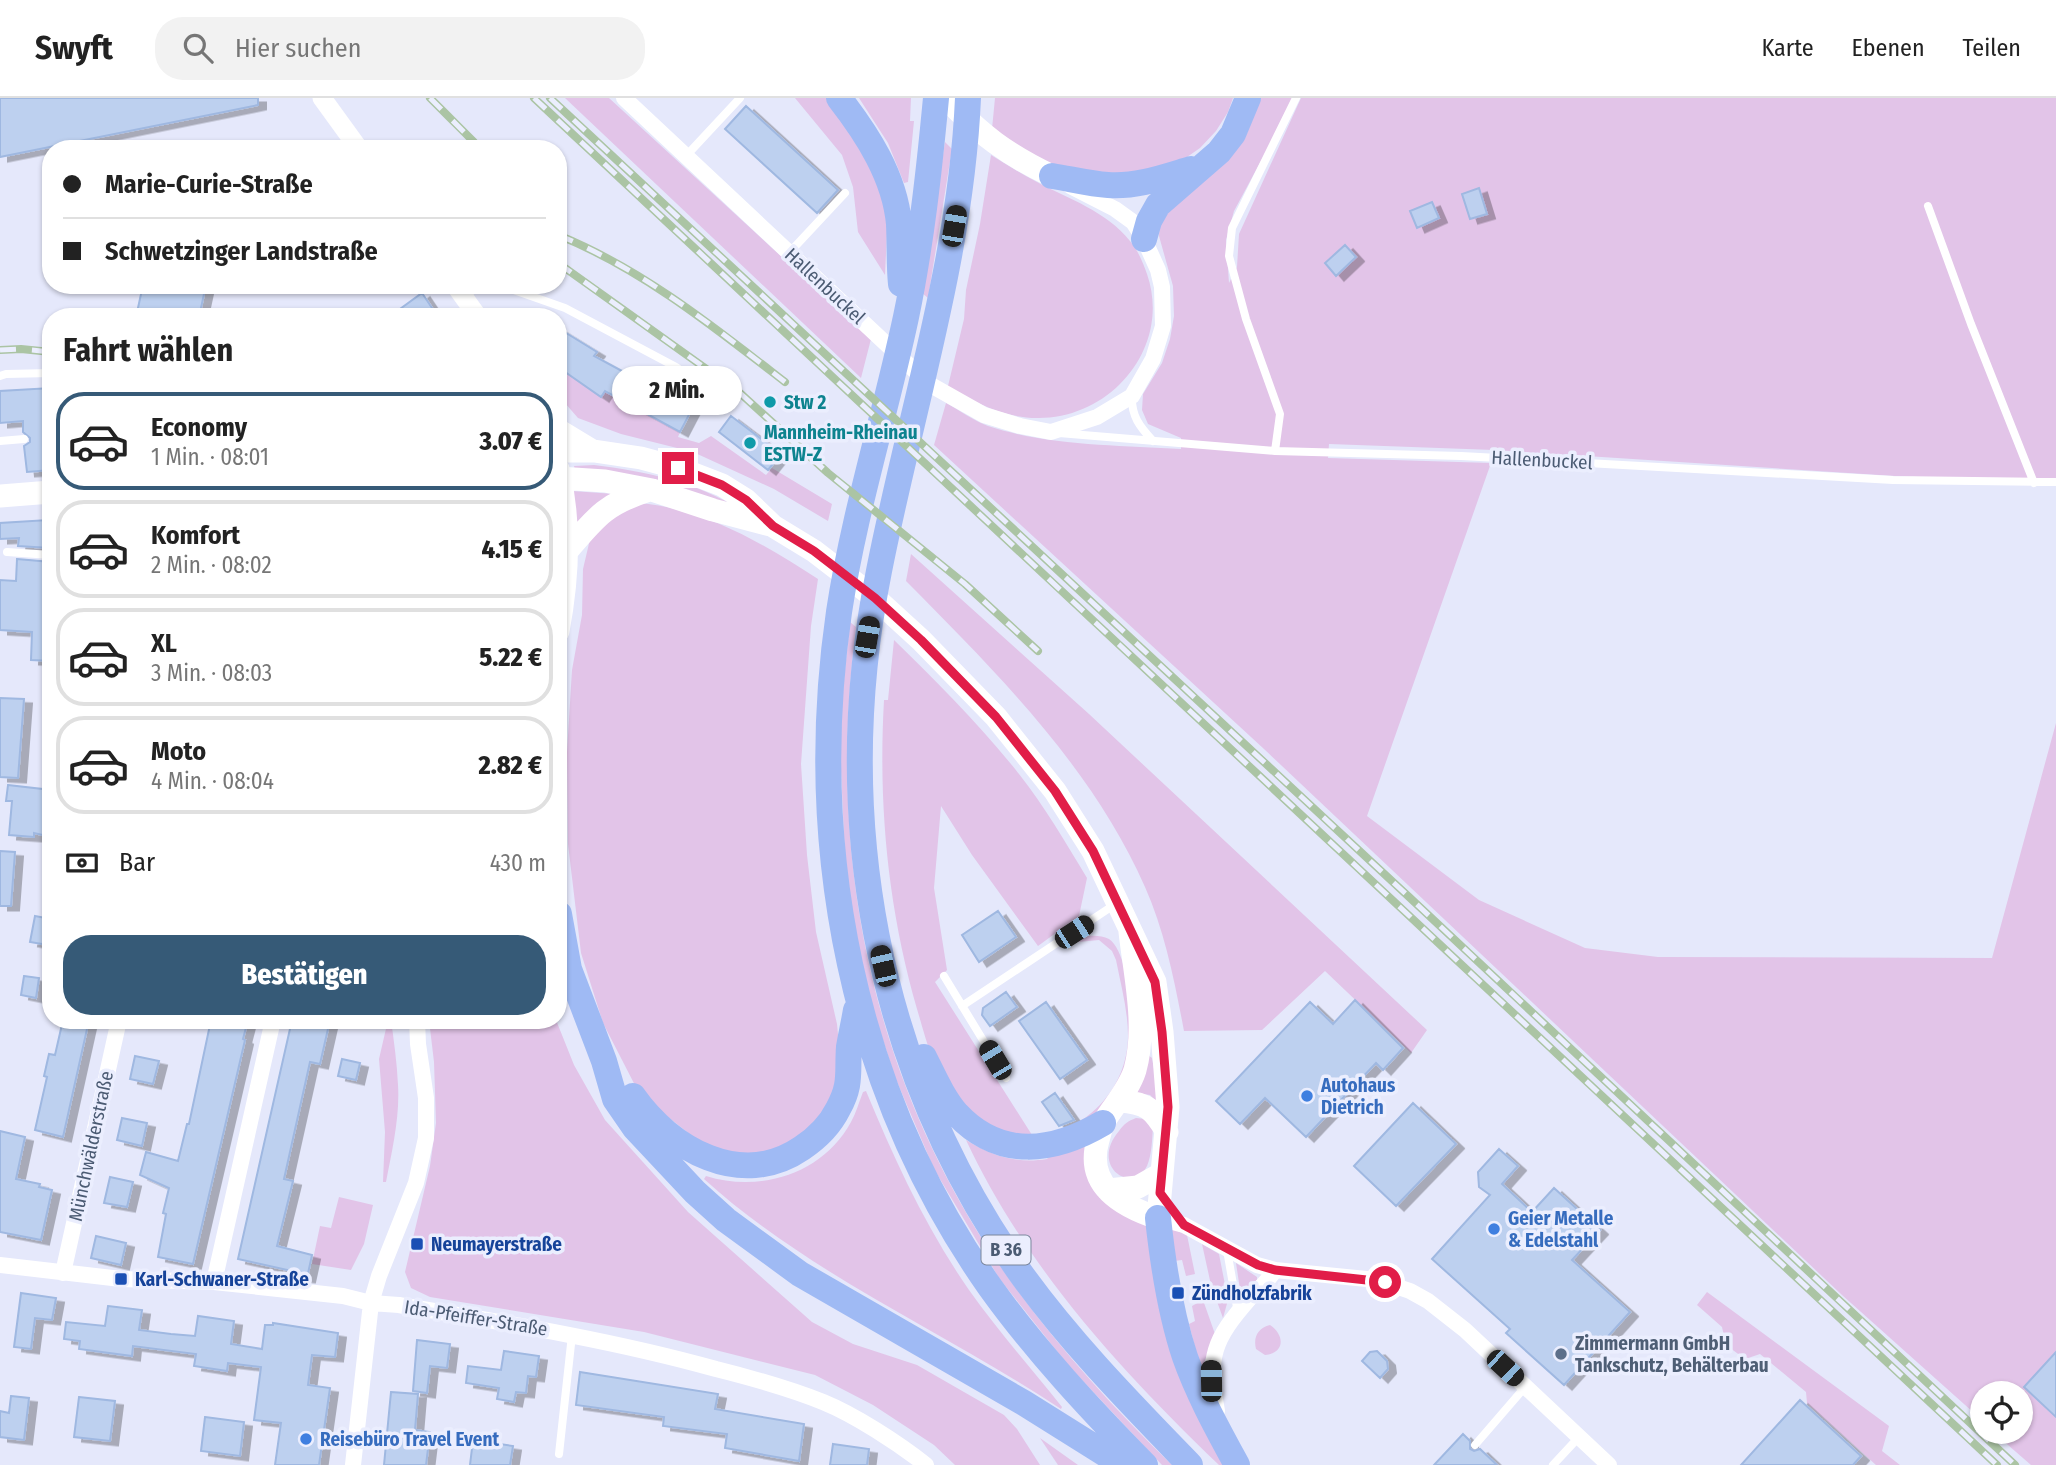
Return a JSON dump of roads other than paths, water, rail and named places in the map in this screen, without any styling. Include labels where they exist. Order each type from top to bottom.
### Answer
[{"type":"highway","points":[[839,98],[869,140],[889,182],[899,222],[906,278]]},
{"type":"highway","points":[[906,278],[929,178],[936,98]]},
{"type":"highway","name":"B 36","points":[[968,98],[963,156],[939,309],[887,532],[867,637],[859,737],[862,833],[877,940],[889,993],[931,1117],[977,1205],[1005,1249],[1065,1330],[1127,1401],[1190,1465]]},
{"type":"highway","points":[[967,126],[979,98]]},
{"type":"highway","points":[[1144,239],[1149,221],[1158,205],[1219,152],[1233,134],[1248,98]]},
{"type":"highway","points":[[1052,176],[1124,185],[1156,180],[1199,167]]},
{"type":"highway","name":"B 36","points":[[906,278],[905,321],[854,534],[839,611],[830,696],[827,764],[831,844],[842,929],[857,1001],[878,1069],[914,1153],[945,1215],[990,1286],[1028,1336],[1145,1465]]},
{"type":"highway","points":[[567,972],[604,1061],[615,1099],[635,1128],[695,1192],[726,1220],[800,1274],[1024,1403],[1123,1465]]},
{"type":"highway","points":[[889,993],[945,1098],[957,1114],[972,1127],[995,1140],[1023,1147],[1049,1146],[1074,1139],[1103,1123]]},
{"type":"highway","points":[[604,1061],[645,1114],[668,1135],[693,1152],[733,1165],[774,1162],[794,1154],[812,1141],[838,1110],[850,1074],[849,1049],[857,1001]]},
{"type":"highway","points":[[1160,1195],[1163,1265],[1175,1324],[1186,1359],[1237,1464]]},
{"type":"main road","points":[[946,98],[974,128],[1000,148],[1052,176]]},
{"type":"main road","points":[[567,435],[594,451]]},
{"type":"main road","points":[[567,451],[594,451],[641,458],[678,468],[722,485],[746,500],[773,526],[814,551],[875,598],[921,640],[996,717],[1055,791],[1093,851],[1155,982],[1167,1085],[1167,1132],[1160,1195]]},
{"type":"main road","points":[[567,476],[652,490],[773,526]]},
{"type":"main road","points":[[567,551],[607,508],[626,498],[652,490]]},
{"type":"main road","points":[[0,496],[42,493]]},
{"type":"main road","points":[[1130,932],[1140,1030],[1135,1071],[1120,1101],[1103,1123],[1094,1162],[1097,1174],[1108,1190],[1125,1204],[1160,1195]]},
{"type":"main road","points":[[1120,1101],[1135,1102],[1150,1108],[1167,1132]]},
{"type":"main road","points":[[1108,1190],[1138,1187],[1160,1195]]},
{"type":"street","points":[[322,98],[352,140]]},
{"type":"street","name":"Hallenbuckel","points":[[624,98],[929,384],[984,415],[1051,432],[1097,417],[1132,396]]},
{"type":"street","points":[[1052,176],[1115,209],[1133,222],[1158,270],[1162,287],[1163,326],[1153,359],[1132,396]]},
{"type":"street","name":"Münchwälderstraße","points":[[63,1273],[116,1029]]},
{"type":"street","points":[[214,1282],[271,1029]]},
{"type":"street","points":[[353,1465],[371,1303],[422,1160],[426,1138],[426,1098],[417,1029]]},
{"type":"street","points":[[1160,1195],[1184,1225],[1258,1265],[1275,1270],[1377,1280],[1410,1291],[1428,1301],[1465,1330],[1601,1462]]},
{"type":"street","points":[[1160,1195],[1184,1225]]},
{"type":"street","name":"Ida-Pfeiffer-Straße","points":[[0,1265],[121,1279],[214,1282],[343,1296],[371,1303],[399,1305],[572,1334],[660,1353],[769,1383],[825,1402],[900,1445],[926,1465]]},
{"type":"street","points":[[1223,1438],[1211,1381],[1211,1366],[1222,1336],[1238,1312],[1275,1270]]},
{"type":"lane","points":[[686,156],[740,98]]},
{"type":"lane","points":[[1275,451],[1280,414],[1246,320],[1229,256],[1232,228],[1296,98]]},
{"type":"lane","points":[[789,253],[845,193]]},
{"type":"lane","points":[[1928,206],[2034,483]]},
{"type":"lane","points":[[525,294],[562,308]]},
{"type":"lane","points":[[567,310],[676,367],[727,406]]},
{"type":"lane","points":[[0,376],[42,373]]},
{"type":"lane","points":[[1132,396],[1131,406],[1135,419],[1153,441]]},
{"type":"lane","name":"Hallenbuckel","points":[[1051,432],[1275,451],[1461,456],[1893,480],[2056,482]]},
{"type":"lane","points":[[0,441],[23,439]]},
{"type":"lane","points":[[7,552],[42,554]]},
{"type":"lane","points":[[962,1006],[1119,902]]},
{"type":"lane","points":[[944,976],[1006,1078]]},
{"type":"lane","points":[[1227,1248],[1238,1312]]},
{"type":"lane","points":[[559,1454],[572,1334]]},
{"type":"lane","points":[[1475,1446],[1525,1387]]},
{"type":"lane","points":[[1553,1465],[1578,1437]]},
{"type":"railway","points":[[430,98],[472,140]]},
{"type":"railway","points":[[534,98],[1997,1465]]},
{"type":"railway","points":[[550,98],[2015,1465]]},
{"type":"railway","points":[[567,239],[648,282],[704,320],[785,382]]},
{"type":"railway","points":[[567,269],[740,393],[828,473],[965,584],[1038,651]]},
{"type":"railway","points":[[0,350],[42,351]]},
{"type":"place","name":"Stw 2","points":[[770,402]]},
{"type":"place","name":"Mannheim-Rheinau ESTW-Z","points":[[750,443]]},
{"type":"place","name":"Autohaus Dietrich","points":[[1307,1096]]},
{"type":"place","name":"Geier Metalle & Edelstahl","points":[[1494,1229]]},
{"type":"place","name":"Neumayerstraße","points":[[417,1244]]},
{"type":"place","name":"Karl-Schwaner-Straße","points":[[121,1279]]},
{"type":"place","name":"Zündholzfabrik","points":[[1178,1293]]},
{"type":"place","name":"Zimmermann GmbH Tankschutz, Behälterbau","points":[[1561,1354]]},
{"type":"place","name":"Reisebüro Travel Event","points":[[306,1439]]}]
